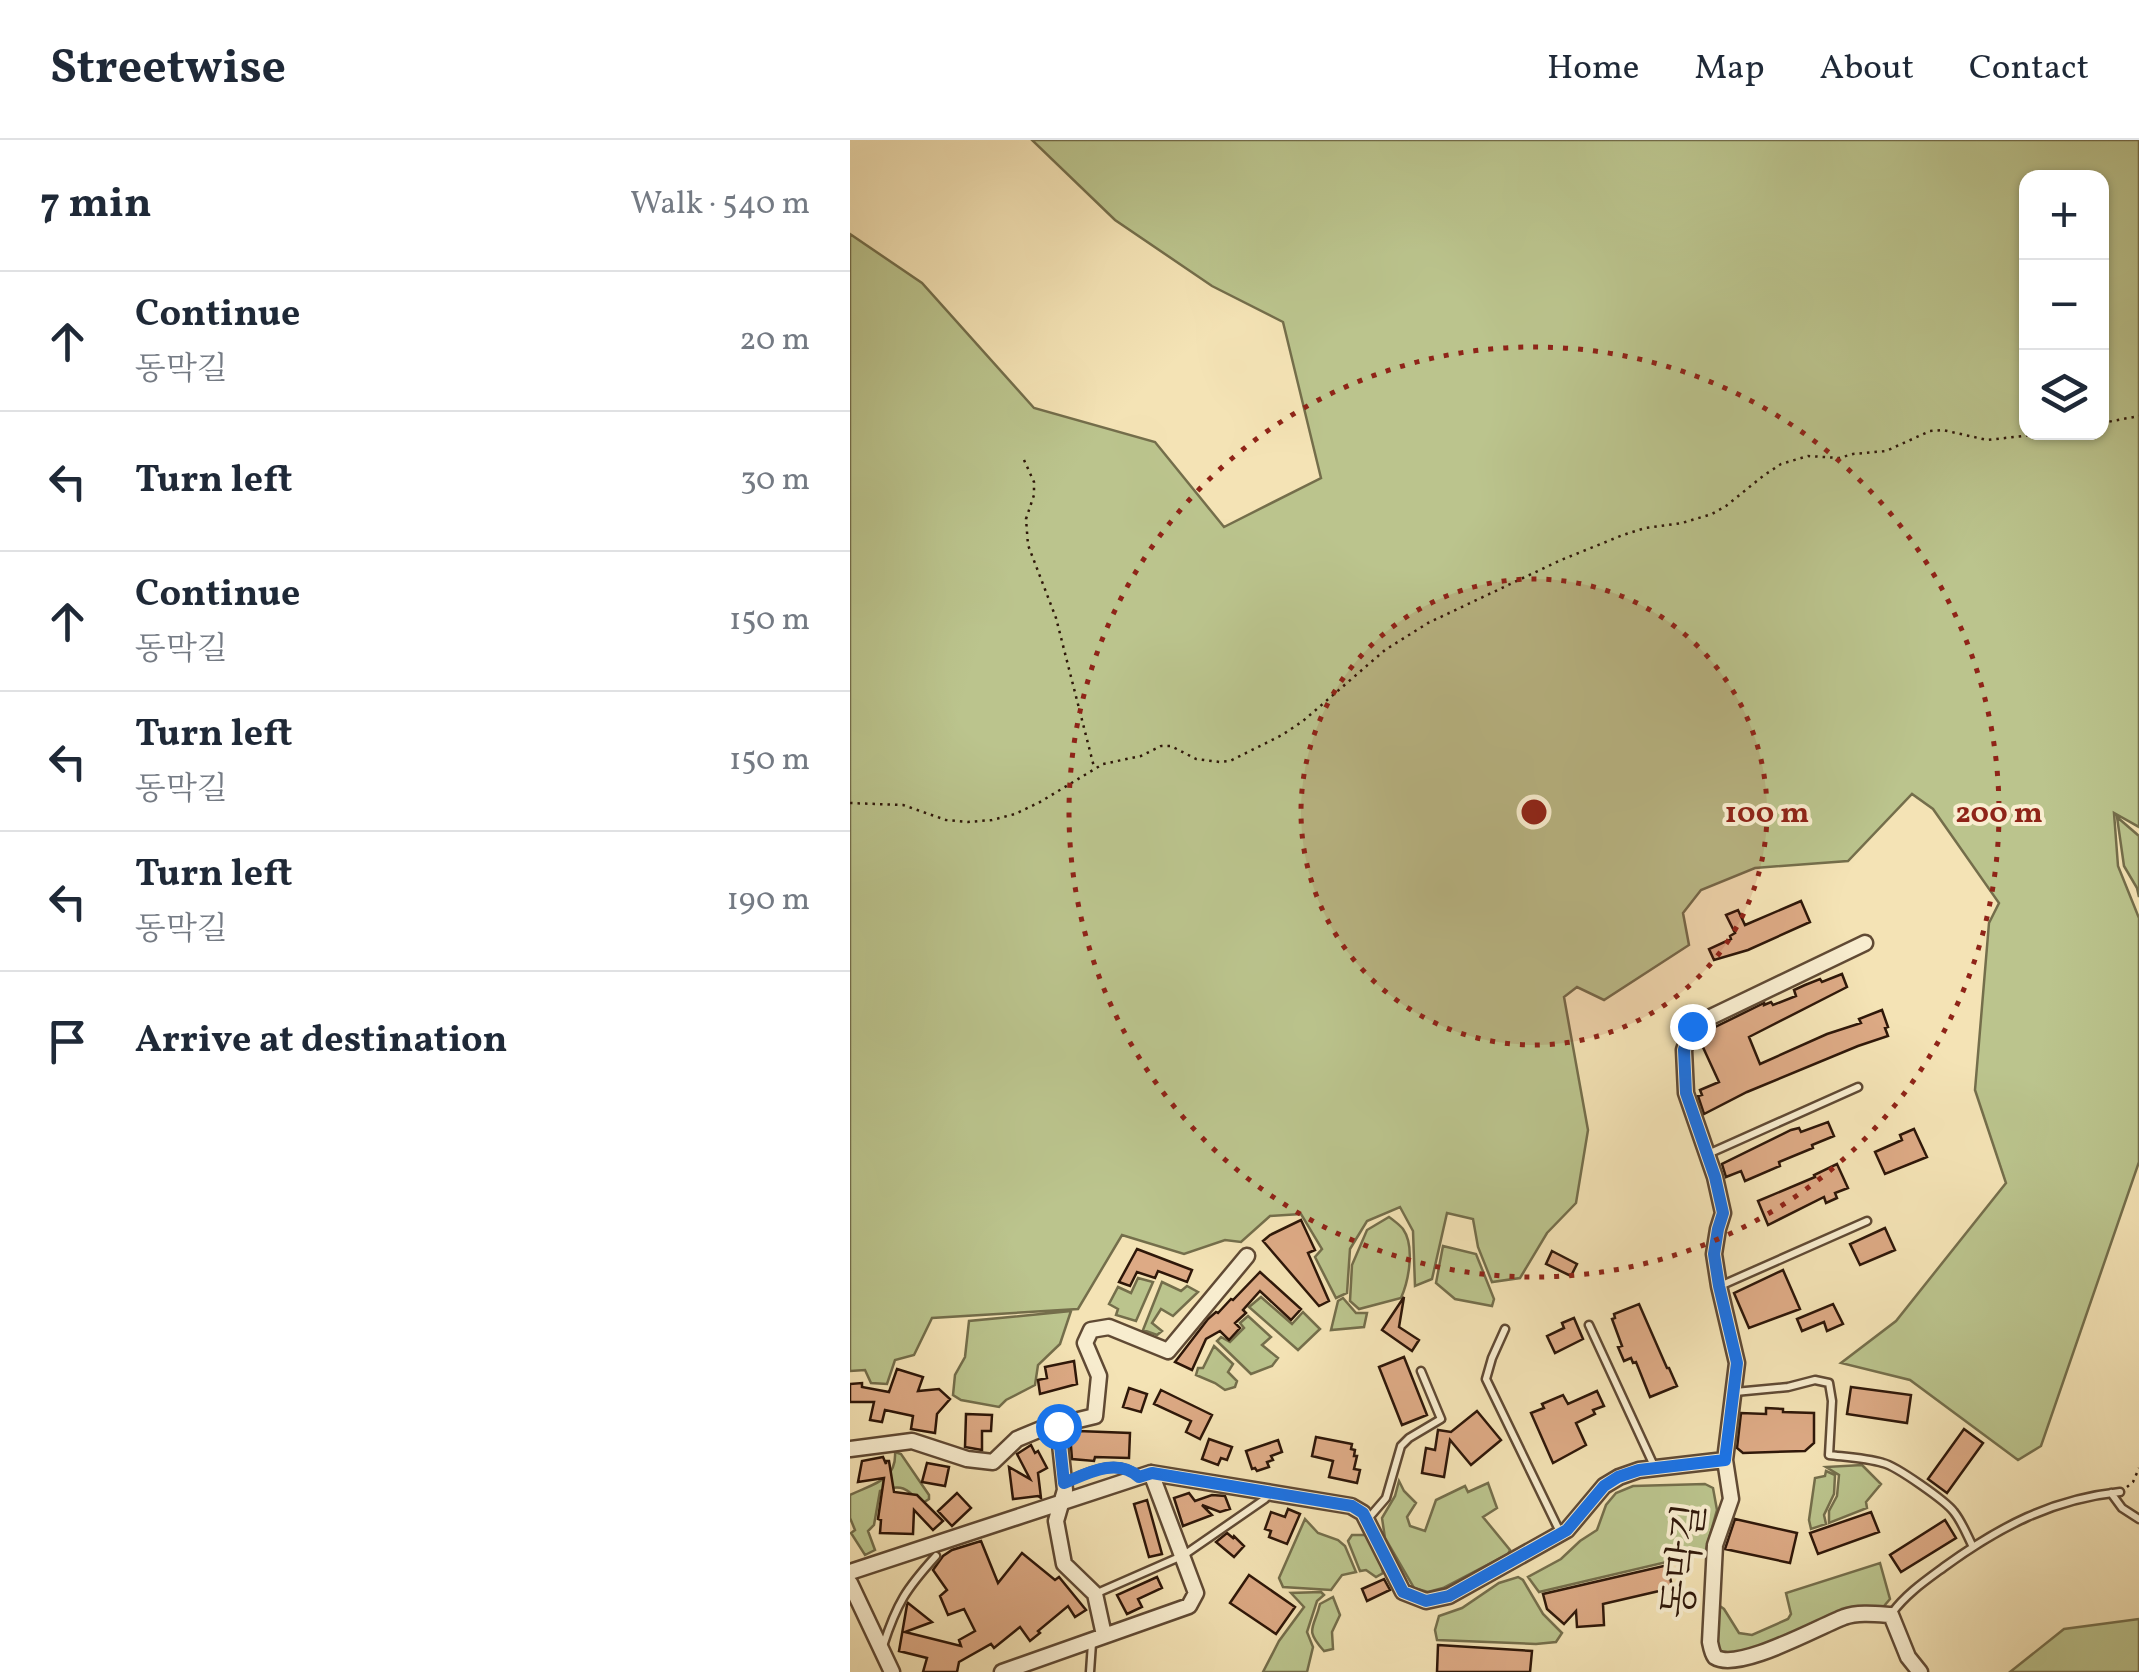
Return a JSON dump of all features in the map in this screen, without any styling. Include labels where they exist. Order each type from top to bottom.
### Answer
[{"type":"street","name":"동막길","points":[[1865,943],[1692,1026],[1684,1050],[1686,1093],[1723,1213],[1714,1254],[1737,1363],[1725,1460],[1731,1499],[1715,1545],[1710,1624],[1713,1655],[1724,1664],[1755,1661],[1845,1617],[1891,1615]]},
{"type":"street","points":[[850,1449],[912,1440],[968,1459],[993,1462],[1017,1439],[1095,1416],[1099,1376],[1085,1343],[1091,1330],[1109,1327],[1168,1351],[1248,1256]]},
{"type":"street","points":[[1058,1426],[1063,1492],[1056,1520],[1064,1564],[1096,1594],[1098,1638]]},
{"type":"street","name":"동막길","points":[[1366,1520],[1403,1592],[1426,1601],[1449,1596],[1561,1534],[1604,1486],[1618,1477],[1639,1470],[1725,1460]]},
{"type":"street","points":[[850,1572],[1063,1492],[1145,1475],[1352,1506],[1366,1520]]},
{"type":"street","points":[[1002,1672],[1189,1606],[1196,1593],[1184,1555],[1145,1475]]},
{"type":"street","points":[[850,1583],[892,1672]]},
{"type":"street","points":[[1891,1615],[1908,1657],[1920,1672]]},
{"type":"lane","points":[[1707,1155],[1858,1087]]},
{"type":"lane","points":[[1719,1286],[1867,1221]]},
{"type":"lane","points":[[1589,1325],[1655,1468]]},
{"type":"lane","points":[[1505,1329],[1486,1380],[1561,1534]]},
{"type":"lane","points":[[1366,1520],[1386,1498],[1401,1446],[1441,1420],[1421,1370]]},
{"type":"lane","points":[[1734,1392],[1815,1380],[1828,1383],[1832,1402],[1828,1454],[1885,1463],[1904,1472],[1950,1506],[1973,1547]]},
{"type":"lane","points":[[1096,1594],[1184,1555],[1271,1492]]},
{"type":"lane","points":[[1891,1615],[1923,1582],[2005,1526],[2082,1496],[2120,1492]]},
{"type":"lane","points":[[2111,1493],[2122,1508],[2139,1520]]},
{"type":"lane","points":[[881,1652],[895,1609],[912,1582],[936,1556]]},
{"type":"lane","points":[[1090,1672],[1098,1638]]},
{"type":"path","points":[[2109,422],[2139,416]]},
{"type":"path","points":[[850,803],[902,805],[946,820],[992,820],[1040,802],[1094,768],[1141,756],[1161,746],[1171,746],[1204,761],[1239,758],[1303,721],[1386,650],[1428,623],[1623,534],[1712,514],[1770,470],[1794,460],[1871,454],[1943,430],[1986,440],[2019,436]]},
{"type":"path","points":[[1024,460],[1034,482],[1026,519],[1028,545],[1056,618],[1094,768]]},
{"type":"path","points":[[2120,1492],[2134,1482],[2139,1468]]},
{"type":"green space","points":[[1032,140],[2139,140],[2139,827],[2114,813],[2118,866],[2139,918],[2139,1162],[2041,1446],[2018,1460],[1910,1380],[1841,1363],[1896,1321],[2006,1183],[1975,1090],[1989,923],[1999,903],[1933,809],[1912,794],[1848,861],[1755,868],[1701,890],[1683,913],[1689,945],[1604,1000],[1577,987],[1564,997],[1588,1130],[1576,1203],[1547,1233],[1520,1278],[1492,1282],[1478,1247],[1473,1219],[1447,1213],[1432,1279],[1415,1286],[1413,1231],[1400,1207],[1367,1221],[1350,1249],[1347,1293],[1336,1298],[1315,1257],[1322,1249],[1301,1214],[1270,1216],[1241,1242],[1225,1240],[1184,1254],[1122,1235],[1078,1309],[932,1318],[914,1355],[895,1360],[887,1384],[871,1383],[865,1370],[850,1371],[850,234],[922,283],[1034,408],[1155,442],[1224,527],[1321,478],[1283,322],[1212,286],[1115,220]]},
{"type":"green space","points":[[2117,817],[2139,836],[2139,897],[2124,866]]},
{"type":"green space","points":[[1389,1217],[1403,1229],[1409,1244],[1410,1263],[1404,1291],[1401,1298],[1359,1309],[1350,1301],[1352,1265],[1367,1230]]},
{"type":"green space","points":[[1443,1246],[1476,1254],[1494,1299],[1492,1306],[1455,1299],[1436,1283]]},
{"type":"green space","points":[[1138,1278],[1153,1282],[1136,1321],[1116,1315],[1118,1309],[1109,1304],[1118,1287],[1131,1293]]},
{"type":"green space","points":[[1162,1282],[1181,1291],[1187,1286],[1198,1292],[1173,1316],[1161,1309],[1152,1323],[1162,1331],[1157,1335],[1143,1330]]},
{"type":"green space","points":[[1261,1297],[1292,1324],[1303,1312],[1320,1329],[1298,1350],[1249,1307]]},
{"type":"green space","points":[[1343,1298],[1356,1313],[1367,1313],[1364,1327],[1331,1330],[1338,1301]]},
{"type":"green space","points":[[1071,1311],[1060,1344],[1038,1365],[1035,1385],[999,1407],[953,1395],[955,1375],[965,1357],[969,1321]]},
{"type":"green space","points":[[1248,1316],[1271,1337],[1262,1345],[1278,1358],[1272,1366],[1251,1374],[1217,1341],[1221,1337],[1230,1342],[1244,1328],[1240,1323]]},
{"type":"green space","points":[[1214,1346],[1233,1364],[1228,1372],[1237,1381],[1235,1387],[1225,1390],[1196,1375]]},
{"type":"green space","points":[[895,1452],[901,1454],[929,1499],[921,1504],[899,1488],[880,1491],[874,1525],[868,1531],[875,1550],[865,1555],[851,1533],[855,1530],[850,1518],[850,1495],[887,1475],[895,1462]]},
{"type":"green space","points":[[1862,1465],[1881,1484],[1866,1502],[1867,1508],[1829,1523],[1839,1475],[1826,1467]]},
{"type":"green space","points":[[1826,1471],[1835,1475],[1834,1494],[1824,1515],[1826,1524],[1811,1529],[1815,1478],[1825,1476]]},
{"type":"green space","points":[[1399,1481],[1416,1503],[1407,1517],[1410,1526],[1425,1531],[1436,1500],[1465,1486],[1468,1492],[1488,1483],[1497,1508],[1483,1517],[1510,1550],[1508,1554],[1443,1588],[1428,1592],[1414,1588],[1385,1538],[1382,1518]]},
{"type":"green space","points":[[1705,1484],[1713,1488],[1717,1510],[1705,1553],[1539,1592],[1528,1577],[1561,1559],[1597,1530],[1606,1505],[1616,1493],[1633,1486]]},
{"type":"green space","points":[[1305,1519],[1318,1533],[1345,1546],[1356,1572],[1342,1575],[1331,1590],[1283,1587],[1279,1578]]},
{"type":"green space","points":[[1352,1535],[1366,1535],[1383,1573],[1376,1577],[1366,1570],[1360,1571],[1348,1541]]},
{"type":"green space","points":[[1880,1563],[1890,1599],[1884,1606],[1850,1611],[1760,1656],[1719,1655],[1713,1643],[1714,1602],[1724,1609],[1739,1633],[1752,1635],[1788,1619],[1791,1614],[1786,1593]]},
{"type":"green space","points":[[1518,1577],[1543,1614],[1562,1633],[1556,1642],[1437,1640],[1439,1616],[1462,1608],[1499,1583]]},
{"type":"green space","points":[[1291,1593],[1324,1595],[1317,1601],[1307,1632],[1313,1647],[1307,1672],[1263,1672],[1279,1641],[1304,1607]]},
{"type":"green space","points":[[1333,1597],[1340,1615],[1332,1632],[1333,1649],[1324,1651],[1312,1629],[1320,1604]]},
{"type":"green space","points":[[2139,1619],[2139,1672],[2010,1672],[2064,1629]]},
{"type":"building","points":[[1801,901],[1810,922],[1748,950],[1714,960],[1709,949],[1731,939],[1735,933],[1726,915],[1738,910],[1745,925]]},
{"type":"building","points":[[1842,974],[1847,987],[1749,1037],[1760,1064],[1861,1023],[1859,1019],[1882,1010],[1888,1036],[1747,1092],[1704,1114],[1700,1090],[1719,1082],[1701,1043],[1701,1034],[1764,1003],[1773,1005],[1796,996],[1794,990],[1805,985]]},
{"type":"building","points":[[1828,1122],[1834,1136],[1779,1162],[1780,1166],[1745,1181],[1741,1171],[1726,1177],[1722,1164],[1791,1130],[1799,1128],[1801,1132]]},
{"type":"building","points":[[1914,1129],[1927,1157],[1885,1174],[1875,1152],[1902,1140],[1900,1135]]},
{"type":"building","points":[[1837,1164],[1848,1188],[1835,1193],[1837,1198],[1826,1203],[1824,1197],[1768,1225],[1758,1201]]},
{"type":"building","points":[[1301,1220],[1315,1250],[1308,1253],[1329,1301],[1319,1306],[1263,1241]]},
{"type":"building","points":[[1885,1228],[1895,1250],[1860,1265],[1850,1244]]},
{"type":"building","points":[[1137,1249],[1192,1270],[1187,1282],[1158,1271],[1155,1278],[1137,1272],[1130,1286],[1119,1282]]},
{"type":"building","points":[[1552,1251],[1577,1264],[1571,1276],[1546,1264]]},
{"type":"building","points":[[1783,1270],[1800,1309],[1749,1328],[1734,1293]]},
{"type":"building","points":[[1260,1272],[1301,1309],[1291,1320],[1260,1291],[1243,1310],[1246,1313],[1235,1323],[1240,1328],[1229,1340],[1220,1331],[1206,1339],[1192,1370],[1175,1362],[1208,1319]]},
{"type":"building","points":[[1404,1297],[1399,1327],[1419,1340],[1412,1351],[1382,1330]]},
{"type":"building","points":[[1639,1304],[1677,1386],[1650,1397],[1636,1362],[1631,1358],[1624,1361],[1612,1319],[1614,1314]]},
{"type":"building","points":[[1833,1304],[1843,1324],[1827,1331],[1824,1322],[1802,1331],[1797,1319]]},
{"type":"building","points":[[1574,1318],[1583,1339],[1555,1353],[1547,1336]]},
{"type":"building","points":[[1404,1357],[1427,1415],[1402,1425],[1379,1367]]},
{"type":"building","points":[[1074,1361],[1077,1384],[1040,1394],[1038,1380],[1047,1378],[1045,1367]]},
{"type":"building","points":[[897,1369],[923,1377],[918,1391],[939,1389],[950,1399],[937,1414],[935,1433],[911,1429],[913,1416],[885,1410],[882,1422],[870,1420],[874,1402],[850,1402],[850,1384],[862,1383],[862,1387],[889,1392]]},
{"type":"building","points":[[1851,1387],[1911,1395],[1907,1423],[1847,1414]]},
{"type":"building","points":[[1129,1388],[1147,1394],[1141,1412],[1123,1407]]},
{"type":"building","points":[[1161,1390],[1212,1415],[1200,1439],[1186,1432],[1191,1421],[1154,1404]]},
{"type":"building","points":[[1597,1391],[1604,1406],[1576,1423],[1586,1445],[1553,1463],[1531,1413],[1563,1395],[1568,1404]]},
{"type":"building","points":[[1766,1408],[1814,1413],[1814,1443],[1805,1451],[1743,1453],[1737,1448],[1741,1413],[1766,1414]]},
{"type":"building","points":[[1477,1411],[1501,1440],[1471,1465],[1450,1440],[1444,1477],[1422,1473],[1426,1448],[1435,1450],[1438,1430],[1451,1432]]},
{"type":"building","points":[[966,1414],[992,1415],[991,1431],[982,1431],[982,1450],[965,1447]]},
{"type":"building","points":[[1964,1429],[1983,1443],[1947,1493],[1928,1479]]},
{"type":"building","points":[[1130,1433],[1129,1458],[1072,1459],[1070,1434]]},
{"type":"building","points":[[1316,1437],[1352,1444],[1357,1456],[1354,1469],[1360,1470],[1357,1483],[1329,1477],[1333,1461],[1312,1456]]},
{"type":"building","points":[[1209,1439],[1232,1447],[1227,1460],[1221,1458],[1218,1465],[1202,1459]]},
{"type":"building","points":[[1278,1440],[1282,1452],[1271,1456],[1269,1467],[1252,1469],[1246,1451]]},
{"type":"building","points":[[1031,1445],[1047,1468],[1038,1473],[1041,1498],[1013,1499],[1009,1467],[1030,1479],[1017,1454]]},
{"type":"building","points":[[883,1457],[886,1464],[889,1461],[894,1492],[917,1495],[943,1521],[933,1530],[914,1510],[913,1534],[880,1533],[878,1519],[884,1478],[858,1482],[862,1461]]},
{"type":"building","points":[[927,1463],[949,1467],[945,1486],[922,1482]]},
{"type":"building","points":[[957,1493],[971,1508],[952,1526],[938,1511]]},
{"type":"building","points":[[1189,1493],[1195,1501],[1212,1495],[1225,1496],[1230,1509],[1220,1512],[1202,1505],[1212,1515],[1183,1526],[1174,1498]]},
{"type":"building","points":[[1147,1500],[1162,1554],[1149,1557],[1134,1504]]},
{"type":"building","points":[[1288,1509],[1300,1514],[1287,1544],[1269,1537],[1271,1531],[1265,1529],[1271,1512],[1285,1517]]},
{"type":"building","points":[[1871,1512],[1879,1532],[1818,1554],[1810,1533]]},
{"type":"building","points":[[1735,1519],[1797,1533],[1790,1563],[1725,1549]]},
{"type":"building","points":[[1945,1520],[1956,1538],[1901,1572],[1890,1555]]},
{"type":"building","points":[[1227,1533],[1244,1546],[1234,1557],[1216,1542]]},
{"type":"building","points":[[981,1541],[998,1583],[1022,1553],[1055,1580],[1059,1577],[1086,1610],[1075,1617],[1068,1606],[1030,1641],[1020,1627],[994,1648],[991,1644],[959,1662],[957,1672],[923,1672],[927,1658],[899,1651],[907,1605],[932,1622],[905,1632],[961,1646],[959,1640],[975,1631],[964,1609],[948,1615],[940,1596],[947,1590],[933,1570],[952,1550]]},
{"type":"building","points":[[1668,1565],[1672,1588],[1603,1604],[1604,1625],[1577,1627],[1576,1611],[1564,1624],[1547,1609],[1543,1594]]},
{"type":"building","points":[[1249,1575],[1295,1607],[1276,1634],[1230,1603]]},
{"type":"building","points":[[1157,1577],[1162,1588],[1138,1599],[1142,1607],[1127,1614],[1117,1595]]},
{"type":"building","points":[[1384,1579],[1390,1590],[1367,1601],[1362,1589]]},
{"type":"building","points":[[1438,1645],[1532,1651],[1530,1672],[1437,1672]]},
{"type":"route","points":[[1058,1426],[1064,1483],[1120,1466],[1139,1477],[1152,1473],[1352,1506],[1363,1513],[1403,1592],[1426,1601],[1449,1596],[1567,1530],[1604,1486],[1618,1477],[1639,1470],[1725,1460],[1737,1363],[1714,1254],[1723,1213],[1686,1093],[1684,1050],[1692,1026]]}]
